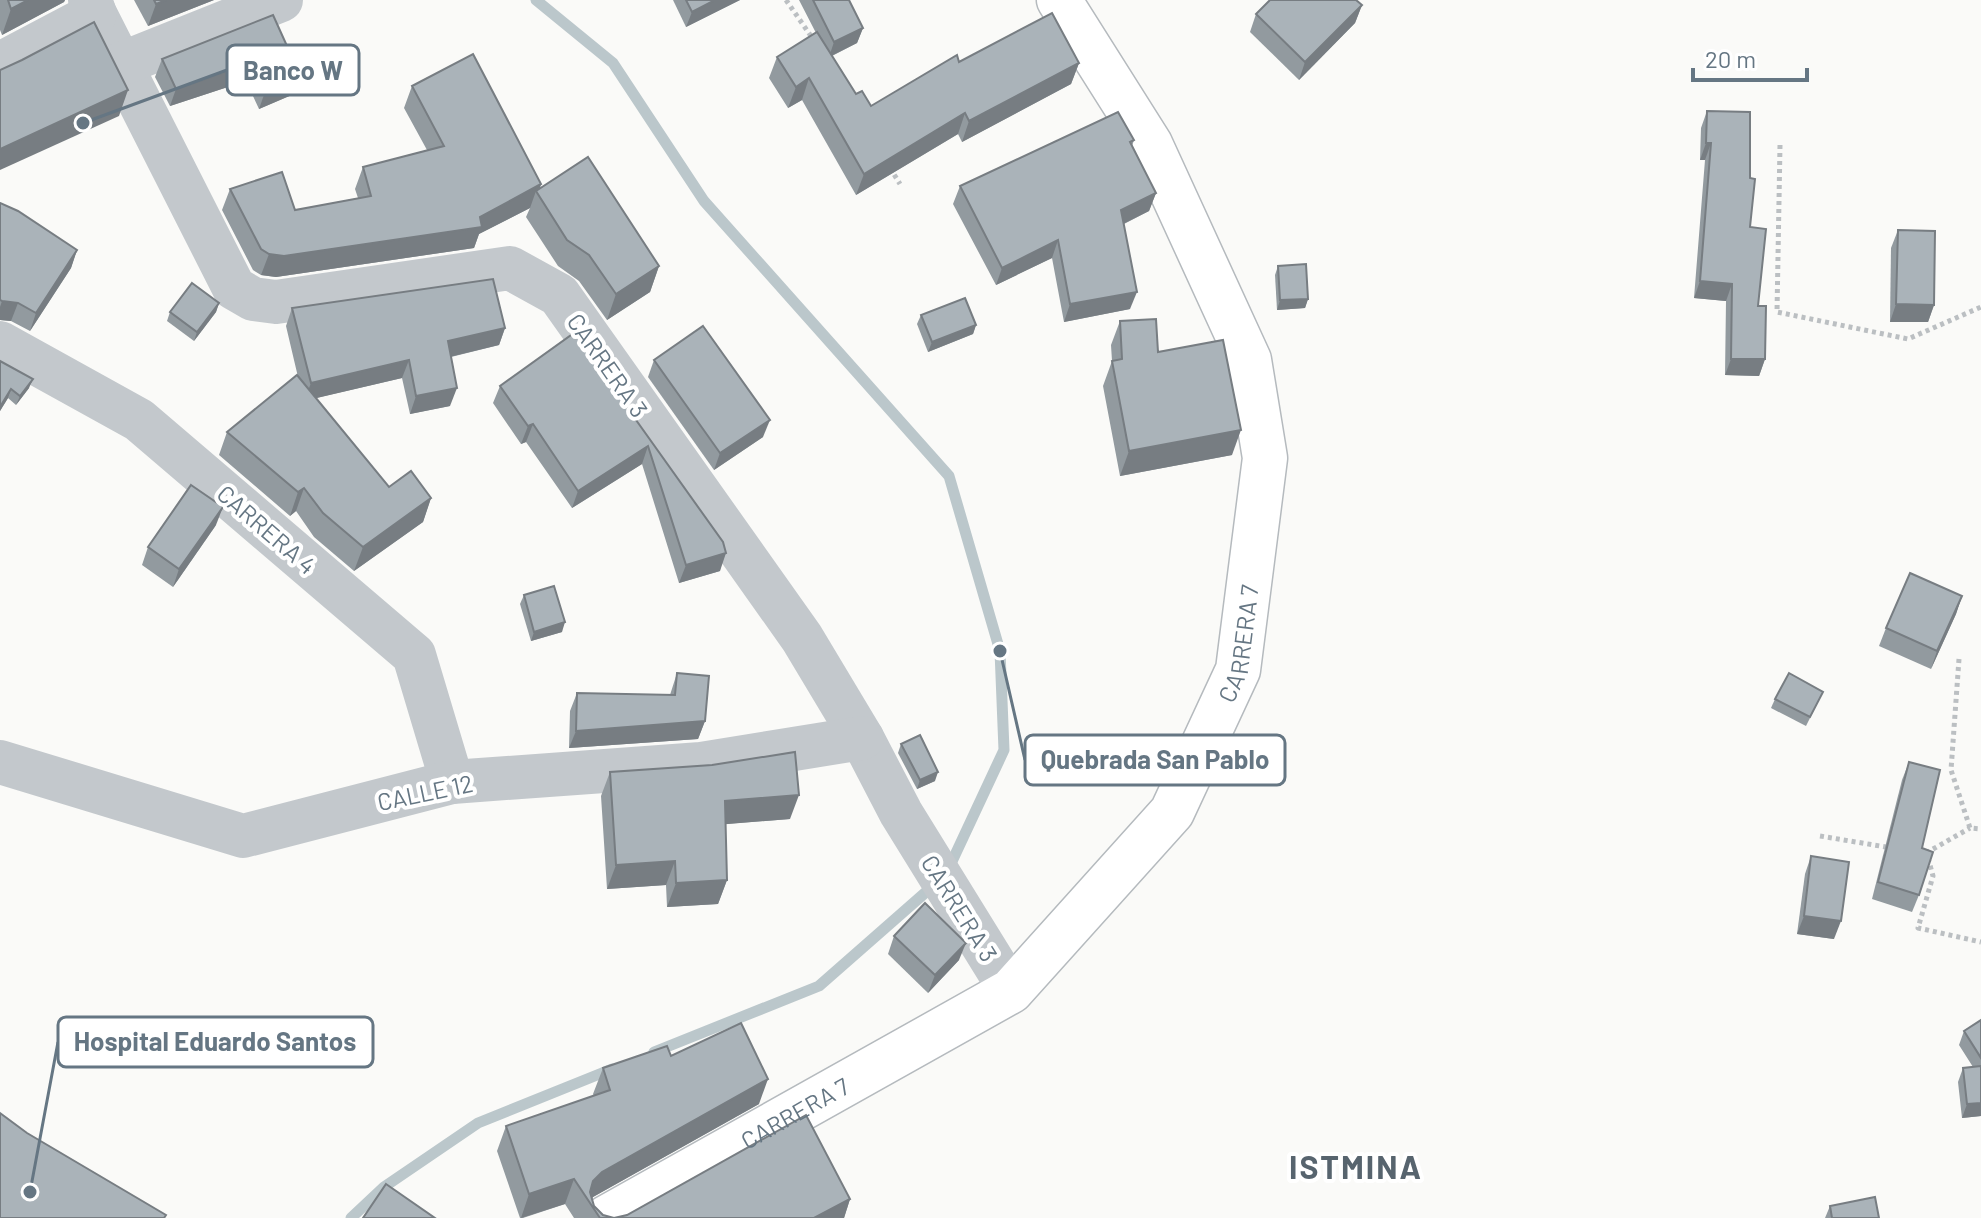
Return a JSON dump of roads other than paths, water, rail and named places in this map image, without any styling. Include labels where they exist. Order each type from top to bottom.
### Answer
[{"type":"main road","name":"CARRERA 7","points":[[606,1218],[1011,991],[1172,812],[1238,670],[1265,458],[1249,360],[1150,144],[1059,0]]},
{"type":"street","points":[[121,64],[281,0]]},
{"type":"street","points":[[0,64],[92,7]]},
{"type":"street","name":"CARRERA 3","points":[[92,7],[234,288],[253,299],[276,302],[510,268],[559,295],[802,638],[862,738],[901,813],[1011,991]]},
{"type":"street","name":"CARRERA 4","points":[[0,343],[139,420],[414,655],[452,782]]},
{"type":"street","name":"CALLE 12","points":[[0,762],[243,836],[452,782],[701,764],[862,738]]},
{"type":"waterway","points":[[536,0],[613,63],[704,201],[949,476],[1000,651],[1004,750],[948,870]]},
{"type":"waterway","points":[[654,1052],[819,986],[934,885]]},
{"type":"waterway","points":[[351,1218],[384,1187],[478,1123],[612,1069]]},
{"type":"place","name":"Banco W","points":[[83,123]]},
{"type":"place","name":"Quebrada San Pablo","points":[[1000,651]]},
{"type":"place","name":"Hospital Eduardo Santos","points":[[30,1192]]},
{"type":"district","name":"ISTMINA","points":[[1356,1166]]}]
